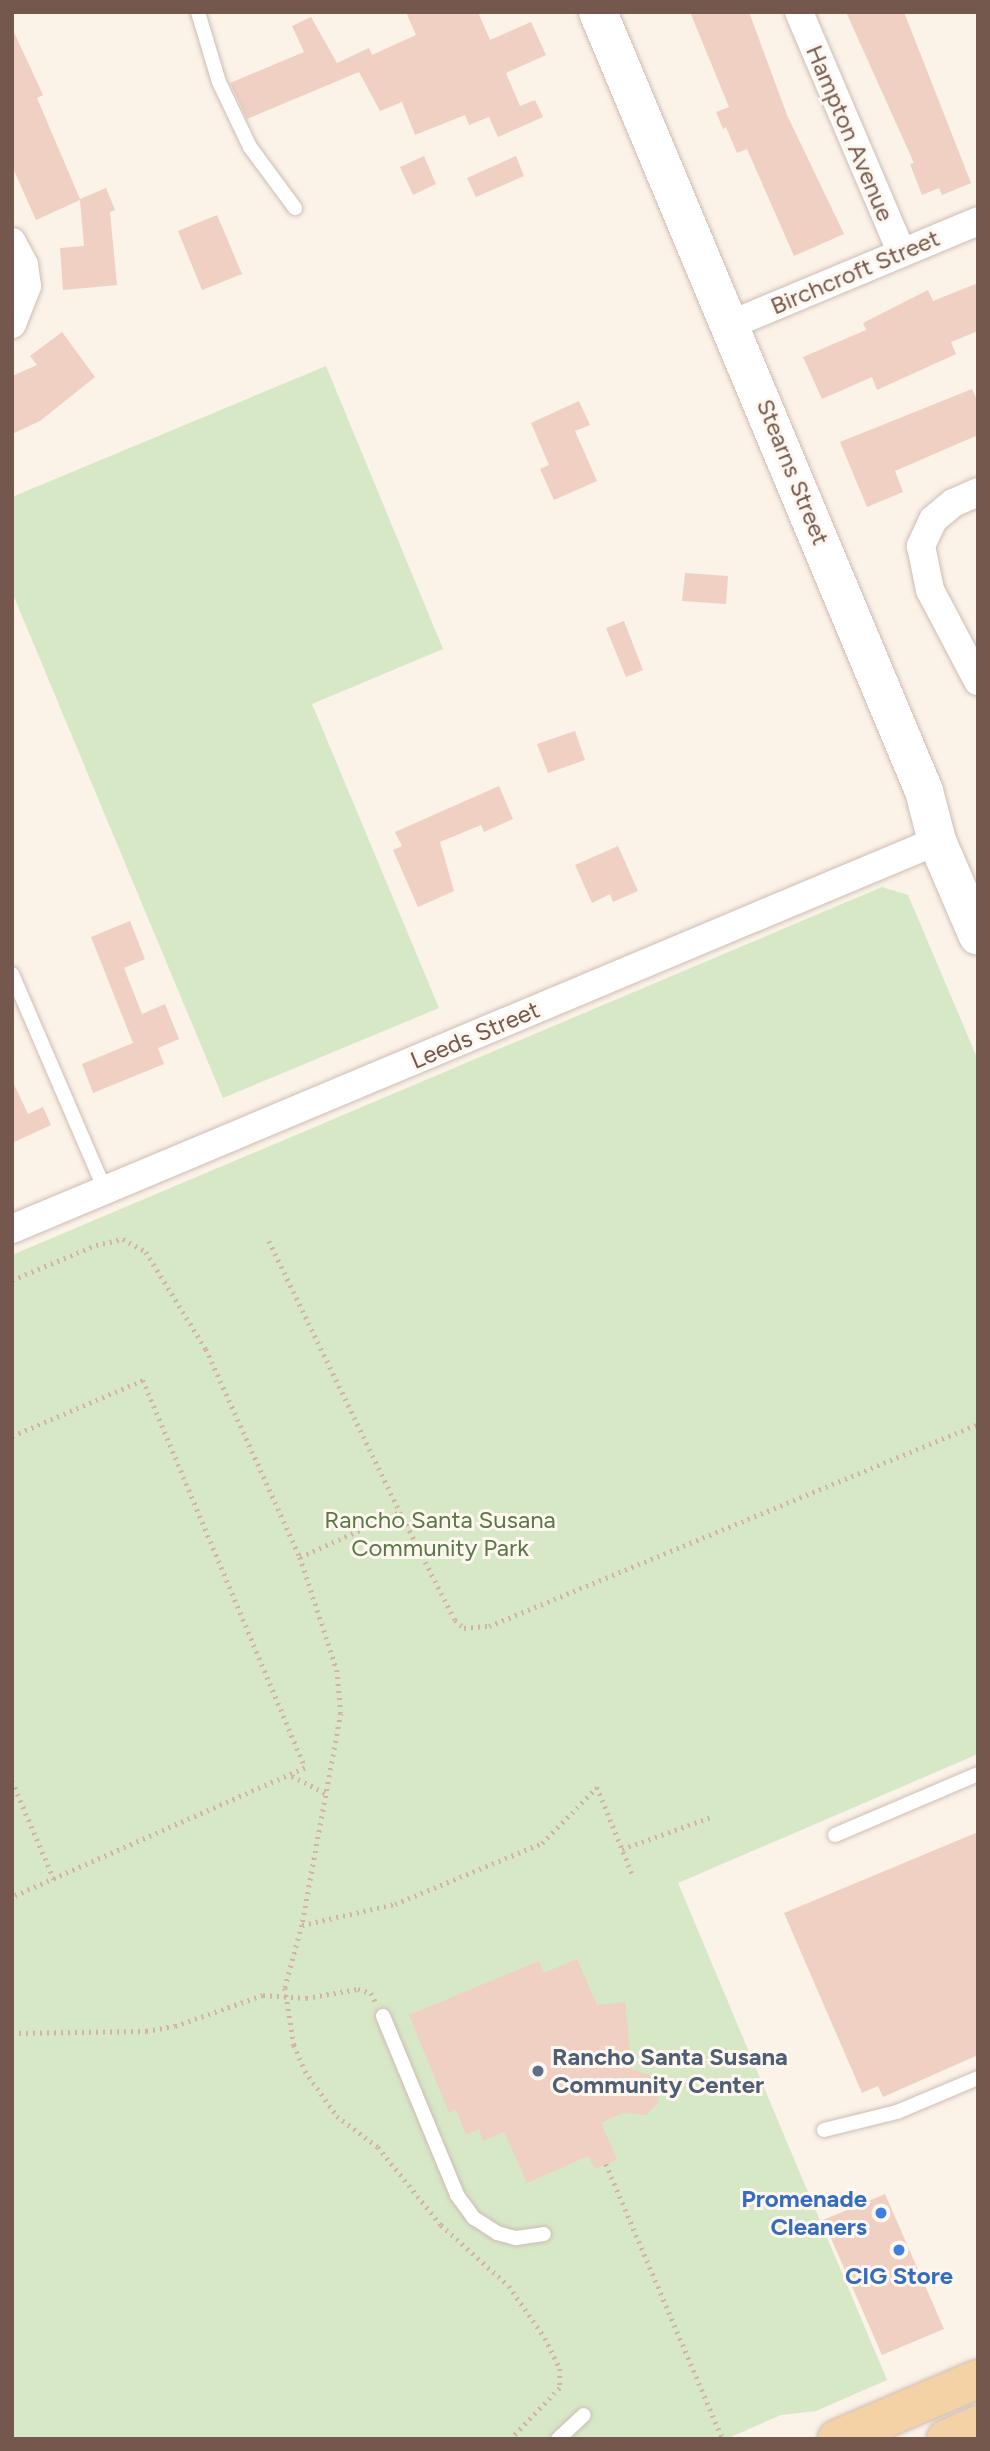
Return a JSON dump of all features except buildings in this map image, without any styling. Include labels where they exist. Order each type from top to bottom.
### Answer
[{"type":"main road","name":"Stearns Street","points":[[598,12],[732,324],[924,791],[937,841],[978,936]]},
{"type":"main road","points":[[837,2439],[978,2379]]},
{"type":"main road","points":[[946,2439],[978,2425]]},
{"type":"street","name":"Hampton Avenue","points":[[799,12],[902,253]]},
{"type":"street","name":"Birchcroft Street","points":[[732,324],[978,221]]},
{"type":"street","points":[[12,242],[24,265],[17,315]]},
{"type":"street","points":[[978,492],[953,503],[933,520],[921,545],[930,590],[978,681]]},
{"type":"street","name":"Leeds Street","points":[[12,1229],[937,841]]},
{"type":"lane","points":[[198,12],[219,82],[250,147],[295,208]]},
{"type":"lane","points":[[12,974],[105,1190]]},
{"type":"lane","points":[[835,1835],[978,1773]]},
{"type":"lane","points":[[383,2016],[457,2195],[474,2218],[497,2233],[516,2238],[544,2234]]},
{"type":"lane","points":[[824,2130],[897,2112],[978,2078]]},
{"type":"lane","points":[[558,2439],[584,2415]]},
{"type":"path","points":[[12,1280],[96,1245],[123,1239],[146,1252],[206,1349],[300,1557],[337,1670],[341,1713],[302,1925],[285,1997],[294,2045],[322,2096],[337,2116],[379,2147],[441,2225],[509,2286],[545,2338],[559,2369],[560,2388],[512,2439]]},
{"type":"path","points":[[269,1241],[400,1512],[455,1620],[464,1628],[489,1626],[978,1424]]},
{"type":"path","points":[[12,1436],[143,1380],[305,1768],[12,1897]]},
{"type":"path","points":[[300,1557],[400,1512]]},
{"type":"path","points":[[291,1776],[326,1793]]},
{"type":"path","points":[[12,1781],[54,1880]]},
{"type":"path","points":[[302,1925],[395,1904],[542,1843],[597,1787],[632,1873]]},
{"type":"path","points":[[622,1849],[711,1817]]},
{"type":"path","points":[[12,2033],[146,2031],[207,2016],[247,1997],[285,1997],[358,1989],[371,1993],[383,2016]]},
{"type":"path","points":[[606,2164],[723,2439]]},
{"type":"green space","points":[[326,366],[443,649],[312,704],[439,1008],[223,1098],[12,592],[12,497]]},
{"type":"green space","name":"Rancho Santa Susana Community Park","points":[[882,887],[908,895],[978,1060],[978,1754],[678,1883],[887,2380],[816,2411],[781,2415],[726,2439],[12,2439],[12,1255]]},
{"type":"place","name":"Rancho Santa Susana Community Center","points":[[538,2071]]},
{"type":"place","name":"Promenade Cleaners","points":[[881,2213]]},
{"type":"place","name":"CIG Store","points":[[899,2250]]}]
